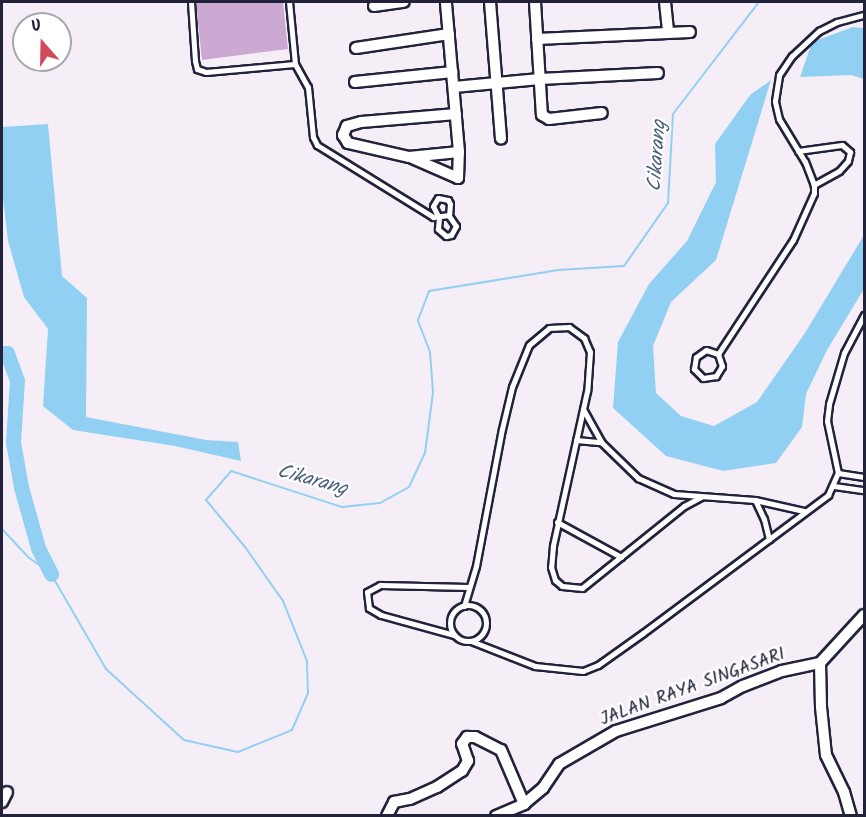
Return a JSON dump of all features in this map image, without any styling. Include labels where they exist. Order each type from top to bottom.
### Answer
[{"type":"street","points":[[374,6],[404,2]]},
{"type":"street","points":[[446,2],[453,72],[459,152],[458,178],[409,157],[348,143],[344,139],[344,130],[352,123],[456,114]]},
{"type":"street","points":[[490,2],[501,139]]},
{"type":"street","points":[[535,2],[544,118],[602,113]]},
{"type":"street","points":[[666,2],[668,33]]},
{"type":"street","points":[[537,39],[690,32]]},
{"type":"street","points":[[356,48],[449,34]]},
{"type":"street","points":[[355,82],[453,72]]},
{"type":"street","points":[[454,87],[540,79],[658,73]]},
{"type":"street","points":[[409,157],[459,152]]},
{"type":"street","points":[[851,816],[844,792],[826,755],[821,707],[820,663],[864,615]]},
{"type":"street","name":"JALAN RAYA SINGASARI","points":[[496,816],[524,804],[543,788],[560,764],[616,731],[721,698],[782,671],[820,663]]},
{"type":"street","points":[[387,816],[394,802],[410,799],[437,787],[462,771],[468,756],[462,741],[467,737],[475,737],[501,750],[524,804]]},
{"type":"street","points":[[2,802],[8,792]]},
{"type":"lane","points":[[191,2],[197,69],[206,72],[295,64]]},
{"type":"lane","points":[[290,2],[295,64],[308,87],[313,137],[317,145],[433,217],[449,215]]},
{"type":"lane","points":[[718,354],[792,240],[811,204],[814,185],[779,119],[775,101],[779,75],[792,56],[819,31],[837,22],[864,15]]},
{"type":"lane","points":[[798,151],[842,145],[850,152],[848,161],[839,171],[814,185]]},
{"type":"lane","points":[[438,198],[448,200],[449,215],[456,226],[451,235],[441,234],[438,229],[439,218],[434,206],[438,198]]},
{"type":"lane","points":[[468,586],[380,585],[368,592],[369,608],[381,615],[454,635],[462,640],[471,641],[535,666],[583,671],[598,665],[828,495],[838,473],[827,422],[829,404],[843,353],[864,315]]},
{"type":"lane","points":[[465,606],[468,586],[476,566],[497,451],[512,387],[529,345],[549,328],[570,327],[584,338],[590,351],[583,409],[557,522],[551,567],[555,580],[562,586],[582,588],[684,506],[700,497]]},
{"type":"lane","points":[[706,350],[718,354],[722,366],[716,376],[703,378],[694,369],[696,357],[706,350]]},
{"type":"lane","points":[[583,409],[601,442],[638,478],[674,494],[755,500],[804,511]]},
{"type":"lane","points":[[576,440],[601,442]]},
{"type":"lane","points":[[838,473],[864,477]]},
{"type":"lane","points":[[834,486],[864,490]]},
{"type":"lane","points":[[755,500],[764,519],[769,539]]},
{"type":"lane","points":[[557,522],[621,557]]},
{"type":"lane","points":[[454,635],[450,626],[451,617],[456,609],[474,606],[485,620],[484,629],[479,637],[471,641]]},
{"type":"water","points":[[853,27],[864,28],[864,79],[851,75],[800,77],[812,42]]},
{"type":"water","points":[[771,80],[716,260],[671,302],[653,346],[656,393],[681,416],[714,426],[757,402],[805,333],[864,235],[864,289],[827,350],[806,394],[802,427],[776,463],[723,471],[666,456],[613,408],[618,342],[649,284],[687,241],[716,182],[715,144],[750,95]]},
{"type":"water","points":[[48,124],[62,276],[87,298],[86,417],[206,440],[238,442],[241,461],[175,446],[73,430],[43,406],[48,329],[24,297],[8,241],[2,190],[2,127]]},
{"type":"building","points":[[196,2],[283,2],[288,49],[202,60]]},
{"type":"waterway","name":"Cikarang","points":[[2,529],[28,557],[51,574],[106,669],[184,740],[238,752],[292,730],[308,693],[307,661],[283,601],[245,547],[206,500],[231,471],[342,507],[380,503],[409,487],[425,453],[433,392],[430,352],[418,320],[429,291],[558,270],[624,266],[668,203],[673,114],[759,2]]},
{"type":"waterway","points":[[2,353],[7,353],[17,380],[13,442],[21,487],[38,548],[51,574]]}]
